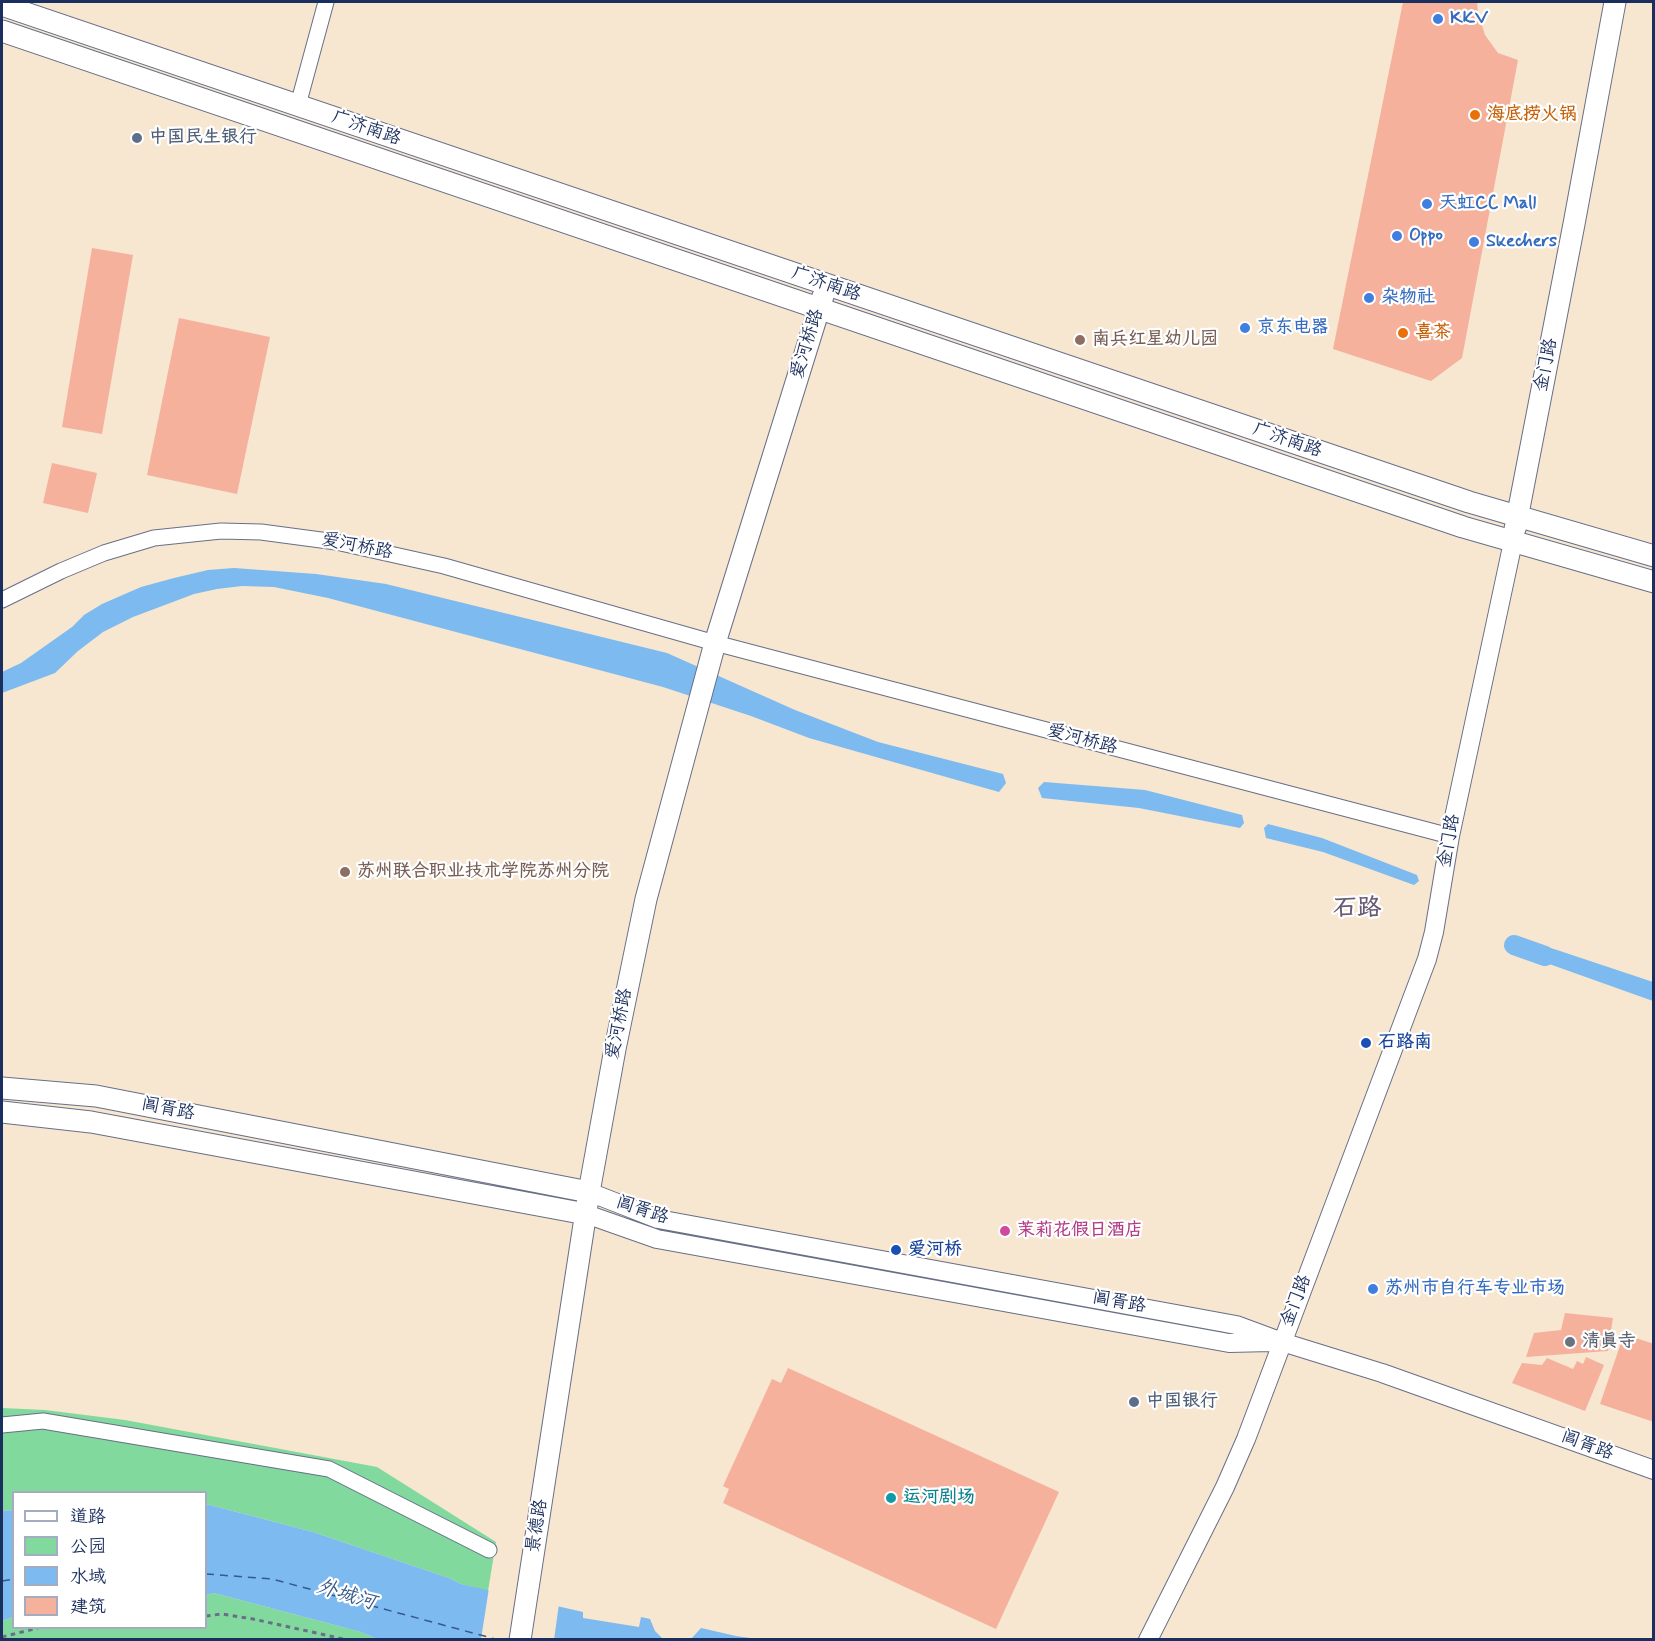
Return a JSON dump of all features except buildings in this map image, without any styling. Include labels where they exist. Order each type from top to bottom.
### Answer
[{"type":"main road","name":"金门路","points":[[1513,542],[1615,2]]},
{"type":"main road","name":"广济南路","points":[[2,5],[1469,502],[1653,556]]},
{"type":"main road","name":"广济南路","points":[[2,31],[1452,524],[1653,582]]},
{"type":"main road","name":"爱河桥路","points":[[556,1412],[586,1214],[615,1049],[644,909],[713,649],[826,286]]},
{"type":"main road","name":"阊胥路","points":[[2,1088],[96,1096],[590,1192]]},
{"type":"main road","name":"阊胥路","points":[[2,1112],[91,1122],[586,1214]]},
{"type":"main road","name":"景德路","points":[[520,1640],[556,1412]]},
{"type":"street","points":[[298,105],[327,2]]},
{"type":"street","name":"爱河桥路","points":[[2,600],[104,553],[134,543],[189,533],[261,532],[336,542],[387,551],[444,566],[713,649],[1450,837]]},
{"type":"street","name":"金门路","points":[[1148,1640],[1234,1467],[1427,959],[1434,932],[1450,837],[1513,542]]},
{"type":"street","name":"阊胥路","points":[[590,1192],[658,1219],[1236,1324],[1282,1342],[1382,1373],[1653,1470]]},
{"type":"street","name":"阊胥路","points":[[586,1214],[657,1239],[714,1250],[1229,1343],[1282,1342]]},
{"type":"street","points":[[2,1425],[43,1421],[329,1469],[489,1550]]},
{"type":"path","points":[[207,1616],[222,1614],[253,1619],[348,1640]]},
{"type":"path","points":[[2,1638],[34,1629]]},
{"type":"green space","points":[[2,1408],[45,1410],[125,1420],[377,1467],[496,1542],[488,1591],[461,1584],[313,1532],[207,1504],[207,1491],[12,1491],[12,1510],[2,1511]]},
{"type":"green space","points":[[214,1593],[361,1632],[377,1639],[2,1639],[2,1621],[12,1617],[12,1629],[207,1629],[207,1595]]},
{"type":"water","points":[[234,568],[316,574],[386,584],[667,653],[795,710],[878,742],[1003,774],[1006,783],[999,792],[809,738],[663,687],[328,598],[274,587],[242,586],[217,589],[194,594],[133,617],[103,632],[55,673],[2,693],[2,672],[21,663],[102,604],[141,587],[174,578],[208,570]]},
{"type":"water","points":[[1044,782],[1145,790],[1242,815],[1244,823],[1240,828],[1139,808],[1042,798],[1038,788]]},
{"type":"water","points":[[1268,824],[1322,838],[1417,875],[1419,881],[1414,885],[1323,852],[1266,838],[1264,828]]},
{"type":"water","points":[[1527,943],[1554,949],[1653,982],[1653,1001],[1524,955],[1519,948]]},
{"type":"water","name":"外城河","points":[[207,1504],[313,1532],[461,1584],[583,1612],[583,1618],[639,1627],[641,1617],[650,1619],[655,1631],[663,1639],[377,1639],[361,1632],[214,1593],[207,1595]]},
{"type":"water","points":[[12,1510],[12,1617],[2,1621],[2,1511]]},
{"type":"water","points":[[701,1628],[736,1636],[757,1639],[691,1639]]},
{"type":"pier","points":[[489,1588],[559,1604],[554,1640],[481,1639]]},
{"type":"waterway","points":[[1514,945],[1545,956]]},
{"type":"ferry route","points":[[207,1574],[272,1579],[499,1640]]},
{"type":"ferry route","points":[[2,1581],[12,1579]]},
{"type":"place","name":"KKV","points":[[1438,19]]},
{"type":"place","name":"海底捞火锅","points":[[1475,115]]},
{"type":"place","name":"中国民生银行","points":[[137,138]]},
{"type":"place","name":"天虹CC Mall","points":[[1427,204]]},
{"type":"place","name":"Oppo","points":[[1397,236]]},
{"type":"place","name":"Skechers","points":[[1474,242]]},
{"type":"place","name":"杂物社","points":[[1369,298]]},
{"type":"place","name":"京东电器","points":[[1245,328]]},
{"type":"place","name":"喜茶","points":[[1403,333]]},
{"type":"place","name":"南兵红星幼儿园","points":[[1080,340]]},
{"type":"place","name":"苏州联合职业技术学院苏州分院","points":[[345,872]]},
{"type":"place","name":"石路南","points":[[1366,1043]]},
{"type":"place","name":"茉莉花假日酒店","points":[[1005,1231]]},
{"type":"place","name":"爱河桥","points":[[896,1250]]},
{"type":"place","name":"苏州市自行车专业市场","points":[[1373,1289]]},
{"type":"place","name":"清真寺","points":[[1570,1342]]},
{"type":"place","name":"中国银行","points":[[1134,1402]]},
{"type":"place","name":"运河剧场","points":[[891,1498]]},
{"type":"district","name":"石路","points":[[1357,910]]}]
